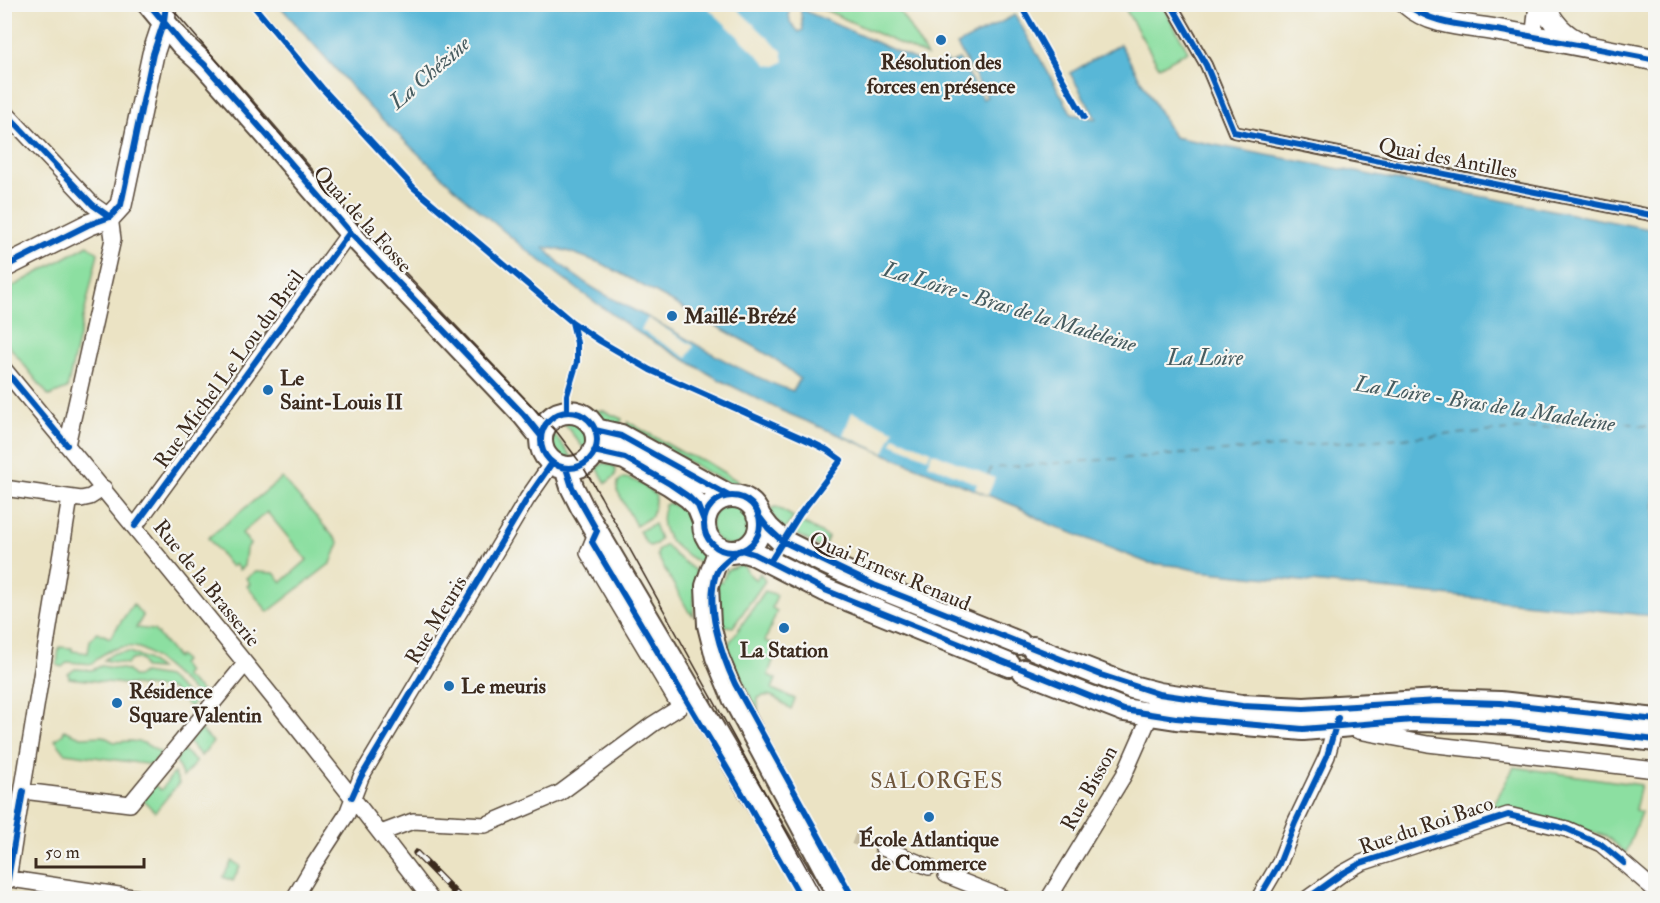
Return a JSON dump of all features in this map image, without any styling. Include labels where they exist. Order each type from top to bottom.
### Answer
[{"type":"main road","points":[[1407,4],[1417,13],[1457,25],[1656,60]]},
{"type":"main road","points":[[1544,4],[1557,26],[1575,40],[1599,50]]},
{"type":"main road","points":[[4,267],[88,225],[110,218],[121,205],[155,46],[160,10]]},
{"type":"main road","name":"Quai de la Fosse","points":[[160,10],[182,44],[204,64],[350,232],[524,415],[541,436]]},
{"type":"main road","points":[[559,465],[583,464],[595,441],[591,423],[582,416],[567,412],[550,419],[541,436],[543,450],[559,465],[664,648],[813,898]]},
{"type":"main road","points":[[621,436],[729,496],[746,500],[758,515],[759,526],[756,536],[750,544],[731,549],[710,541],[698,506],[689,497],[595,441],[621,436]]},
{"type":"main road","points":[[704,521],[712,504],[729,496]]},
{"type":"main road","name":"Quai Ernest Renaud","points":[[758,515],[782,541],[824,562],[874,585],[1132,687],[1155,704]]},
{"type":"main road","points":[[731,549],[707,586],[711,637],[724,679],[841,898]]},
{"type":"main road","name":"Quai Ernest Renaud","points":[[731,549],[754,554],[825,590],[1124,710],[1155,704],[1242,706],[1304,709],[1339,717]]},
{"type":"main road","points":[[1339,717],[1438,701],[1500,703],[1656,720]]},
{"type":"main road","points":[[1339,717],[1510,723],[1656,740]]},
{"type":"street","name":"Quai des Antilles","points":[[1171,4],[1206,65],[1234,132],[1656,216]]},
{"type":"street","points":[[1528,36],[1534,31],[1537,4]]},
{"type":"street","points":[[4,111],[93,205],[110,218],[113,239],[67,445]]},
{"type":"street","name":"Rue Michel Le Lou du Breil","points":[[135,526],[350,232]]},
{"type":"street","name":"Rue de la Brasserie","points":[[4,369],[135,526],[381,833],[430,898]]},
{"type":"street","name":"Rue Meuris","points":[[294,898],[347,814],[361,777],[506,533],[559,465]]},
{"type":"street","points":[[4,488],[81,499],[90,497],[104,488]]},
{"type":"street","points":[[70,498],[6,878],[139,898]]},
{"type":"street","points":[[381,833],[413,821],[485,825],[560,794],[680,706],[588,553],[597,531]]},
{"type":"street","points":[[22,791],[130,804],[245,664]]},
{"type":"street","name":"Rue Bisson","points":[[1049,898],[1124,775],[1155,704]]},
{"type":"street","points":[[1259,898],[1279,864],[1295,823],[1327,756],[1339,717],[1428,744],[1656,770]]},
{"type":"street","name":"Rue du Roi Baco","points":[[1308,898],[1343,873],[1362,863],[1508,815],[1567,829],[1601,844],[1656,891]]},
{"type":"street","points":[[883,848],[929,867]]},
{"type":"street","points":[[946,874],[1004,898]]},
{"type":"green space","points":[[814,5],[896,5],[927,56]]},
{"type":"green space","points":[[1123,5],[1162,5],[1188,51],[1159,67]]},
{"type":"green space","points":[[88,245],[98,253],[67,389],[49,396],[5,341],[12,287]]},
{"type":"green space","points":[[590,410],[604,411],[622,419],[620,425],[605,421]]},
{"type":"green space","points":[[568,420],[579,424],[586,431],[589,440],[586,451],[562,421]]},
{"type":"green space","points":[[628,422],[685,454],[705,461],[738,483],[734,485],[710,474],[640,433],[626,428]]},
{"type":"green space","points":[[551,430],[574,460],[562,459],[553,452],[549,442]]},
{"type":"green space","points":[[604,463],[614,466],[616,470],[615,476],[606,483],[597,467]]},
{"type":"green space","points":[[282,478],[339,543],[331,563],[268,612],[247,586],[250,584],[246,578],[255,572],[274,573],[282,582],[307,560],[267,512],[242,533],[250,544],[246,549],[244,566],[239,570],[235,564],[231,567],[208,538]]},
{"type":"green space","points":[[623,478],[641,484],[656,496],[652,516],[636,526],[617,490],[618,482]]},
{"type":"green space","points":[[669,503],[679,508],[683,505],[695,518],[699,541],[710,554],[705,566],[679,549],[666,534],[662,516],[665,505]]},
{"type":"green space","points":[[731,505],[745,511],[751,525],[745,539],[731,545],[717,539],[711,525],[717,511]]},
{"type":"green space","points":[[776,507],[794,517],[784,531],[770,512]]},
{"type":"green space","points":[[798,520],[828,537],[823,549],[791,531]]},
{"type":"green space","points":[[654,524],[660,539],[656,544],[650,546],[639,531]]},
{"type":"green space","points":[[666,545],[696,571],[693,615],[689,612],[657,555],[658,550]]},
{"type":"green space","points":[[781,548],[849,585],[848,587],[775,557]]},
{"type":"green space","points":[[740,565],[745,567],[756,580],[760,573],[765,581],[733,627],[726,626],[719,631],[717,581],[722,582],[727,570]]},
{"type":"green space","points":[[765,591],[777,595],[772,608],[777,611],[765,641],[778,646],[768,675],[776,679],[772,689],[795,699],[791,709],[767,695],[758,698],[758,711],[727,646]]},
{"type":"green space","points":[[133,604],[143,616],[136,628],[154,630],[177,658],[179,656],[184,661],[181,664],[187,672],[184,676],[205,694],[201,699],[162,663],[139,648],[113,649],[92,664],[68,662],[62,667],[57,665],[59,647],[88,653],[90,640],[97,632],[110,638]]},
{"type":"green space","points":[[129,652],[147,659],[159,669],[144,668],[142,661],[137,659],[127,664],[104,660],[114,653]]},
{"type":"green space","points":[[101,666],[127,670],[133,676],[143,673],[167,677],[195,701],[190,707],[171,689],[69,678],[68,674],[75,669],[92,670]]},
{"type":"green space","points":[[200,729],[213,742],[201,756],[189,742]]},
{"type":"green space","points":[[64,730],[81,737],[103,736],[114,742],[144,743],[161,753],[153,765],[65,753],[55,740],[63,734]]},
{"type":"green space","points":[[184,751],[196,762],[183,777],[176,761]]},
{"type":"green space","points":[[1514,767],[1641,785],[1635,810],[1641,812],[1626,853],[1606,836],[1512,809],[1489,813]]},
{"type":"green space","points":[[174,773],[179,783],[155,812],[140,797],[150,782],[161,790]]},
{"type":"green space","points":[[232,861],[240,866],[233,881],[223,877]]},
{"type":"water","name":"La Loire","points":[[279,5],[788,5],[790,22],[799,32],[803,30],[800,5],[803,5],[805,11],[932,67],[945,60],[951,64],[959,59],[983,99],[987,97],[957,45],[1015,15],[1072,114],[1096,119],[1070,73],[1120,44],[1174,137],[1655,230],[1655,616],[1199,571],[1148,563],[1047,523],[1018,507],[782,411],[718,379],[639,333],[524,248],[467,200],[370,108]],"holes":[[[544,247],[567,251],[603,264],[778,361],[800,379],[793,391],[743,370],[599,291],[569,271]]]},
{"type":"pier","points":[[705,5],[733,5],[782,51],[784,61],[776,66],[768,65]]},
{"type":"pier","points":[[648,318],[694,346],[687,358],[641,330]]},
{"type":"pier","points":[[852,412],[894,430],[884,453],[843,435]]},
{"type":"pier","points":[[894,436],[931,451],[928,458],[891,443]]},
{"type":"pier","points":[[932,452],[995,478],[988,495],[975,489],[977,484],[928,464]]},
{"type":"ferry route","points":[[988,475],[991,468],[1620,422],[1656,428]]},
{"type":"tunnel","points":[[854,837],[883,848]]},
{"type":"tram line","points":[[168,4],[369,238],[557,432],[582,465],[823,898]]},
{"type":"railway","points":[[416,853],[460,898]]},
{"type":"cycle path","points":[[149,4],[350,232],[524,415],[541,436]]},
{"type":"cycle path","points":[[110,217],[121,205],[166,4]]},
{"type":"cycle path","points":[[252,4],[322,88],[414,188],[572,322],[650,370],[811,442],[841,460],[800,514],[770,562]]},
{"type":"cycle path","points":[[1020,4],[1084,117]]},
{"type":"cycle path","points":[[1171,4],[1206,65],[1234,132],[1656,216]]},
{"type":"cycle path","points":[[1407,4],[1428,17],[1452,24],[1521,34],[1656,60]]},
{"type":"cycle path","points":[[4,111],[93,205],[110,217]]},
{"type":"cycle path","points":[[4,267],[88,225],[110,217]]},
{"type":"cycle path","points":[[135,526],[350,232]]},
{"type":"cycle path","points":[[567,412],[567,395],[577,362],[577,343],[572,322]]},
{"type":"cycle path","points":[[4,369],[67,445]]},
{"type":"cycle path","points":[[569,412],[580,414],[589,420],[595,429],[597,440],[595,451],[589,460],[580,466],[569,468],[558,466],[549,460],[543,451],[541,440],[543,429],[549,420],[558,414],[569,412]]},
{"type":"cycle path","points":[[595,430],[621,436],[729,496]]},
{"type":"cycle path","points":[[594,451],[625,458],[670,484],[698,506],[704,521]]},
{"type":"cycle path","points":[[352,797],[361,777],[527,499],[552,463]]},
{"type":"cycle path","points":[[566,468],[572,487],[597,531],[592,542],[746,800],[801,898]]},
{"type":"cycle path","points":[[732,496],[747,501],[755,509],[760,524],[755,539],[747,547],[732,552],[717,547],[709,539],[704,524],[709,509],[717,501],[732,496]]},
{"type":"cycle path","points":[[758,515],[782,541],[874,585],[1101,675],[1159,694],[1242,706],[1304,709],[1438,701],[1500,703],[1656,720]]},
{"type":"cycle path","points":[[741,550],[754,554],[825,590],[1124,710],[1176,718],[1303,729],[1413,720],[1510,723],[1656,740]]},
{"type":"cycle path","points":[[738,551],[720,567],[713,587],[713,615],[720,645],[735,684],[853,898]]},
{"type":"cycle path","points":[[1259,898],[1279,864],[1295,823],[1327,756],[1338,718]]},
{"type":"cycle path","points":[[8,879],[23,791]]},
{"type":"cycle path","points":[[1308,898],[1361,863],[1508,815],[1567,829],[1601,844],[1624,863]]},
{"type":"place","name":"Résolution des forces en présence","points":[[941,40]]},
{"type":"place","name":"Maillé-Brézé","points":[[672,316]]},
{"type":"place","name":"Le Saint-Louis II","points":[[268,390]]},
{"type":"place","name":"La Station","points":[[784,628]]},
{"type":"place","name":"Le meuris","points":[[449,686]]},
{"type":"place","name":"Résidence Square Valentin","points":[[117,703]]},
{"type":"place","name":"École Atlantique de Commerce","points":[[929,817]]},
{"type":"district","name":"SALORGES","points":[[937,780]]},
{"type":"water label","name":"La Chézine","points":[[429,72]]},
{"type":"water label","name":"La Loire - Bras de la Madeleine","points":[[1010,306]]},
{"type":"water label","name":"La Loire - Bras de la Madeleine","points":[[1485,403]]}]
